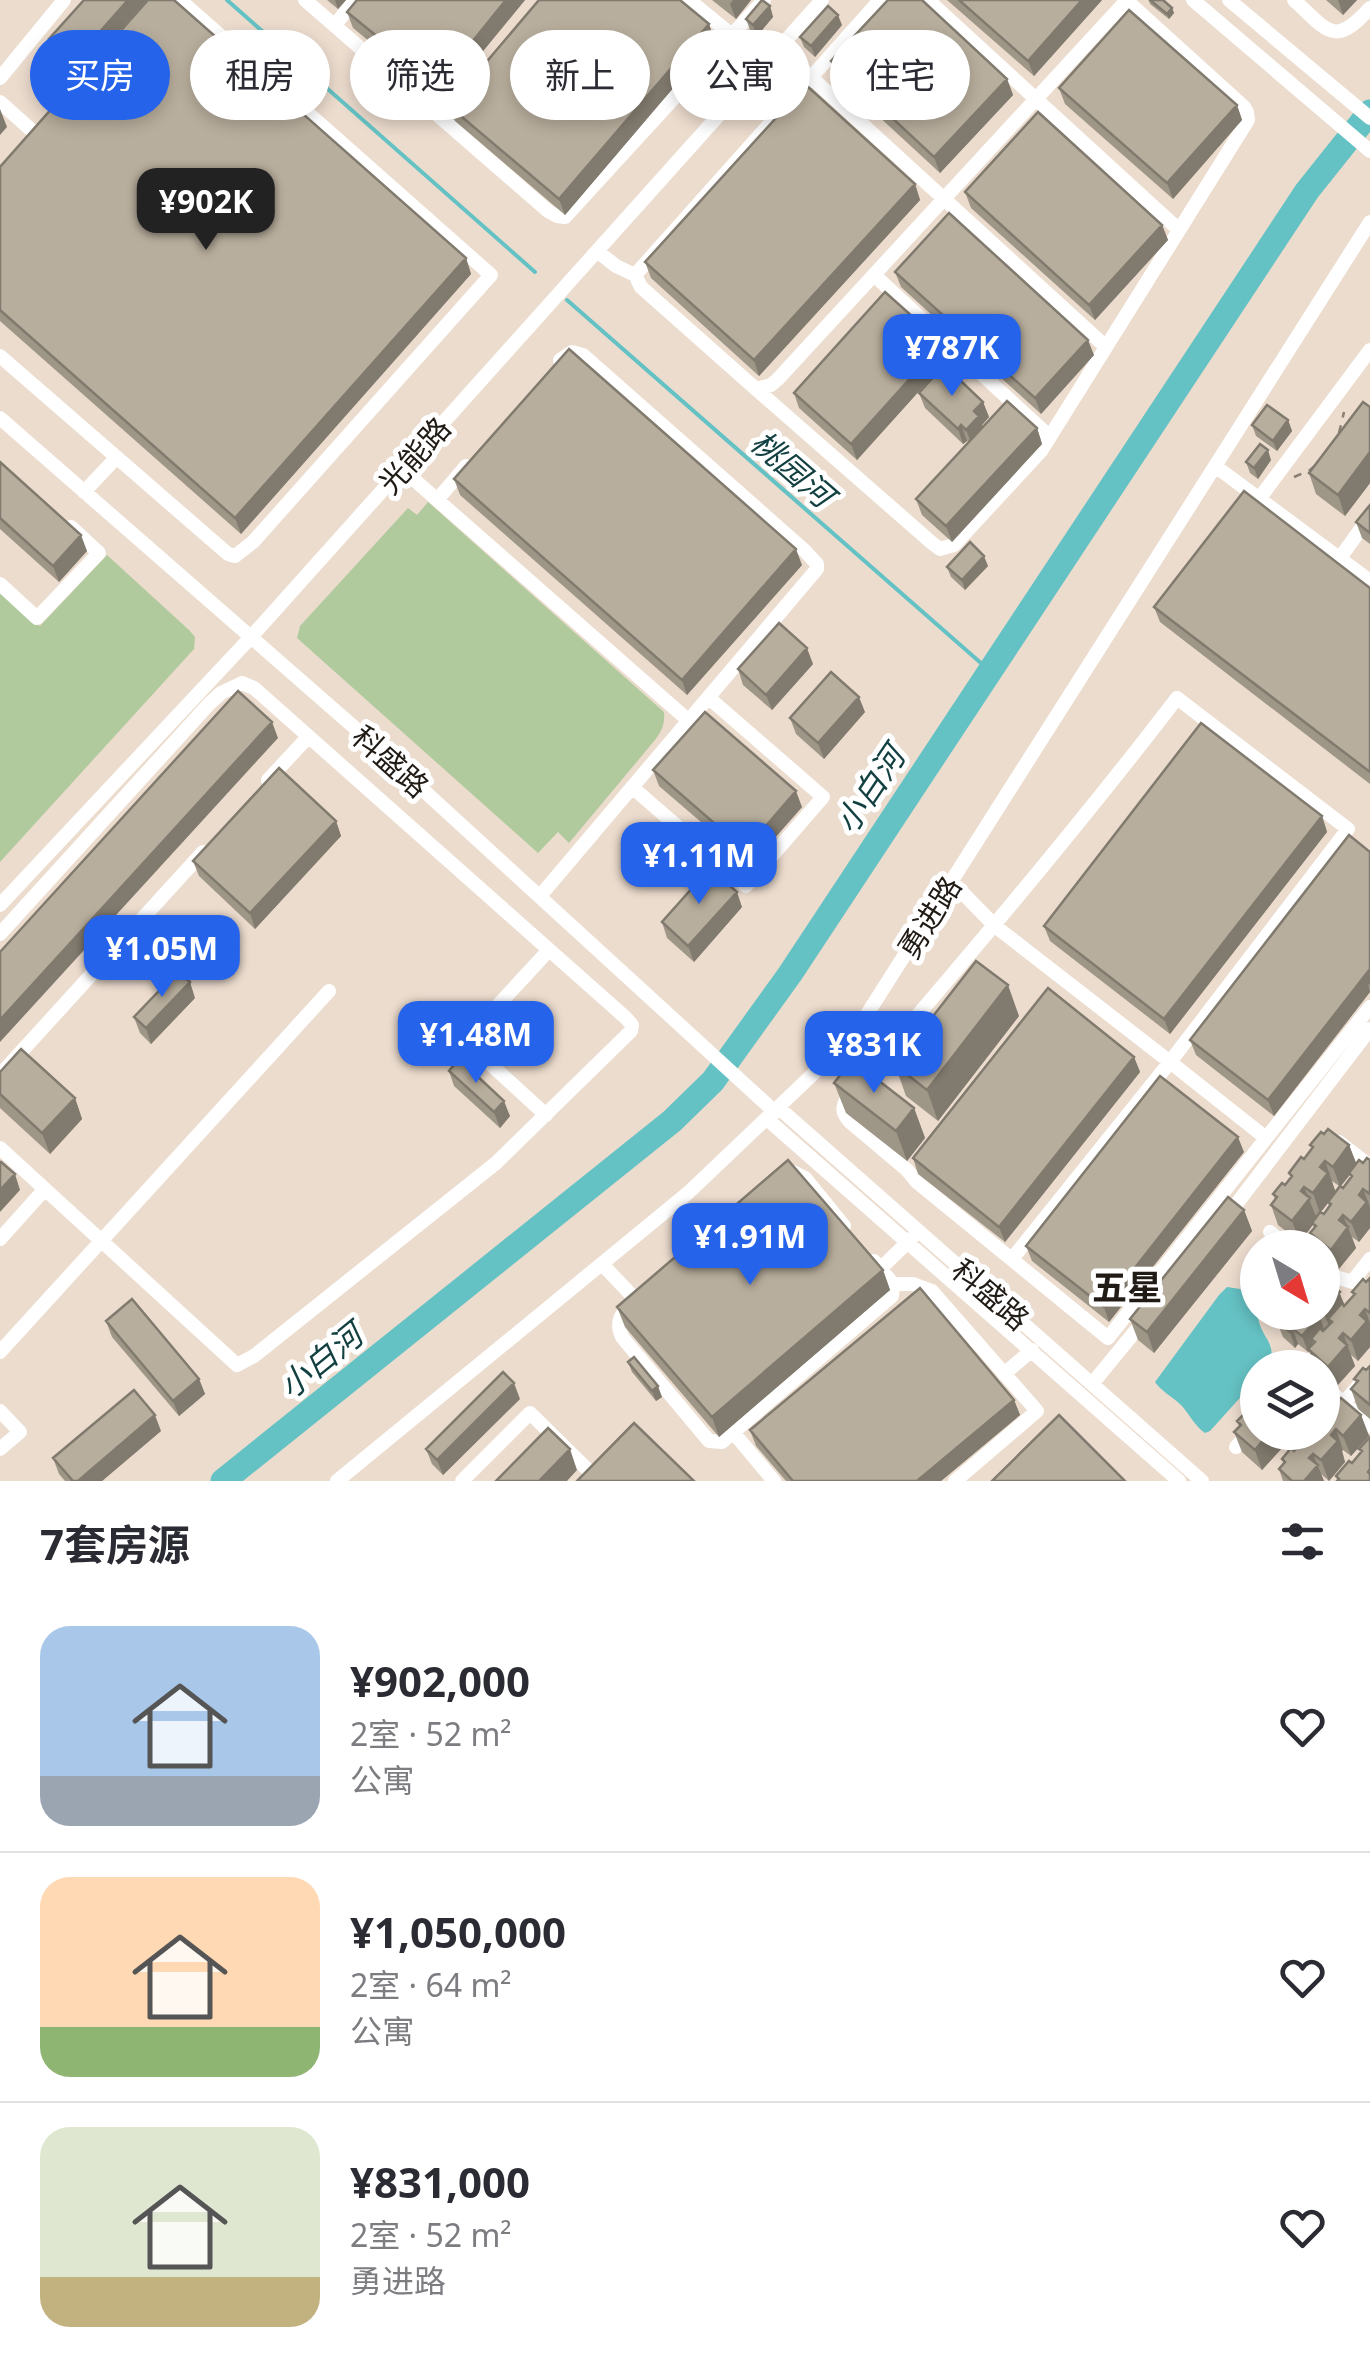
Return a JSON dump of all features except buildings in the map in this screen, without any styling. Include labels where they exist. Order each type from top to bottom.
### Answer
[{"type":"street","points":[[0,78],[64,0]]},
{"type":"street","points":[[0,356],[228,554],[235,556],[253,542],[491,275],[180,0]]},
{"type":"street","points":[[305,0],[350,38]]},
{"type":"street","points":[[335,25],[355,0]]},
{"type":"street","points":[[689,0],[732,30]]},
{"type":"street","points":[[703,0],[733,30]]},
{"type":"street","points":[[737,30],[764,0]]},
{"type":"street","name":"光能路","points":[[795,30],[822,0]]},
{"type":"street","points":[[635,275],[880,0]]},
{"type":"street","points":[[928,0],[1179,230]]},
{"type":"street","points":[[597,251],[635,275],[641,287],[756,389],[940,550],[954,545],[1041,451],[1248,120],[1248,112],[1127,0],[778,379],[756,389]]},
{"type":"street","points":[[1193,0],[1370,151]]},
{"type":"street","points":[[1229,0],[1370,118]]},
{"type":"street","points":[[1294,0],[1323,26],[1342,33],[1370,8]]},
{"type":"street","points":[[811,77],[1106,347]]},
{"type":"street","points":[[0,102],[42,130],[25,150]]},
{"type":"street","points":[[444,120],[548,211],[565,218],[670,103]]},
{"type":"street","name":"光能路","points":[[0,905],[251,636],[715,120]]},
{"type":"street","name":"勇进路","points":[[347,1478],[688,1194],[774,1113],[864,1019],[1370,222]]},
{"type":"street","points":[[874,275],[1050,437]]},
{"type":"street","points":[[1259,499],[1370,350]]},
{"type":"street","points":[[540,896],[818,570],[804,550],[583,355],[572,352],[554,367]]},
{"type":"street","name":"科盛路","points":[[0,418],[363,735],[774,1113],[1202,1481]]},
{"type":"street","points":[[437,500],[476,455]]},
{"type":"street","points":[[84,492],[116,458]]},
{"type":"street","points":[[1215,466],[1370,581]]},
{"type":"street","points":[[402,468],[688,721]]},
{"type":"street","points":[[0,584],[38,618],[99,552],[57,514]]},
{"type":"street","points":[[1340,558],[1370,516]]},
{"type":"street","points":[[0,934],[221,694],[242,684],[254,688],[632,1025],[631,1031],[481,1175],[254,1356],[237,1364],[0,1148]]},
{"type":"street","points":[[632,787],[746,886],[823,798],[708,698]]},
{"type":"street","points":[[1012,1259],[1351,838],[1348,829],[1177,698],[996,926],[848,1096],[842,1106],[844,1115],[916,1182],[1108,1338],[1370,1007]]},
{"type":"street","points":[[254,796],[308,736]]},
{"type":"street","points":[[0,1076],[214,840]]},
{"type":"street","points":[[952,882],[996,926],[1266,1138]]},
{"type":"street","points":[[546,1115],[465,1040],[549,950]]},
{"type":"street","points":[[1048,992],[1060,976]]},
{"type":"street","points":[[0,1352],[329,991]]},
{"type":"street","points":[[1216,1230],[1370,1029]]},
{"type":"street","points":[[1338,1141],[1370,1164],[1358,1178]]},
{"type":"street","points":[[906,1170],[918,1155]]},
{"type":"street","points":[[778,1177],[793,1172],[804,1178],[855,1238]]},
{"type":"street","points":[[0,1239],[45,1189]]},
{"type":"street","points":[[1320,1230],[1327,1220]]},
{"type":"street","points":[[880,1269],[914,1236]]},
{"type":"street","name":"科盛路","points":[[914,1236],[1032,1350],[1178,1481]]},
{"type":"street","points":[[650,1288],[620,1314],[618,1328],[629,1347],[709,1441],[722,1442],[892,1296],[893,1284],[868,1254]]},
{"type":"street","points":[[1352,1282],[1370,1259]]},
{"type":"street","points":[[602,1264],[636,1300]]},
{"type":"street","points":[[1340,1278],[1370,1287]]},
{"type":"street","points":[[893,1284],[913,1284],[932,1291],[1036,1412],[954,1481]]},
{"type":"street","points":[[1092,1384],[1154,1307]]},
{"type":"street","points":[[1322,1350],[1332,1338]]},
{"type":"street","points":[[1004,1374],[1032,1350]]},
{"type":"street","points":[[1340,1407],[1370,1373]]},
{"type":"street","points":[[1340,1400],[1370,1426]]},
{"type":"street","points":[[0,1411],[20,1432],[0,1450]]},
{"type":"street","points":[[462,1481],[530,1413],[593,1479],[606,1466]]},
{"type":"street","points":[[733,1432],[774,1481]]},
{"type":"street","points":[[1236,1447],[1240,1443]]},
{"type":"path","points":[[1339,433],[1344,407],[1340,391]]},
{"type":"path","points":[[1271,483],[1310,470],[1320,461]]},
{"type":"green space","points":[[428,502],[664,712],[657,737],[569,843],[558,832],[538,853],[297,638],[300,626],[408,508],[417,515]]},
{"type":"green space","points":[[107,555],[189,630],[195,637],[194,649],[0,862],[0,591],[40,626]]},
{"type":"water","points":[[1227,1287],[1240,1289],[1240,1330],[1262,1330],[1271,1350],[1240,1350],[1240,1398],[1205,1433],[1155,1382]]},
{"type":"waterway","name":"桃园河","points":[[227,0],[535,272]]},
{"type":"waterway","name":"小白河","points":[[223,1481],[672,1121],[713,1081],[790,974],[1307,191],[1370,112]]},
{"type":"waterway","name":"桃园河","points":[[567,300],[990,671]]},
{"type":"district","name":"五星","points":[[1127,1286]]}]
